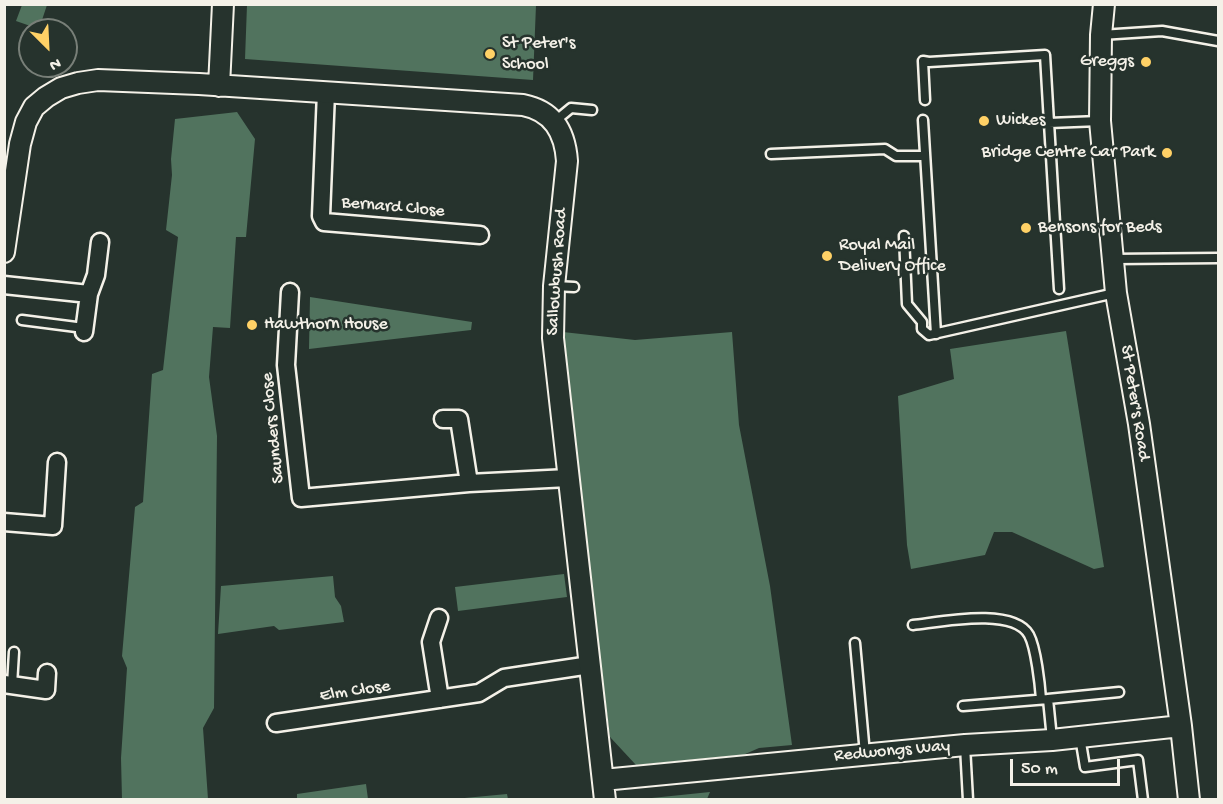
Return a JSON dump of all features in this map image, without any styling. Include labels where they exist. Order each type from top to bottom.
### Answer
[{"type":"street","points":[[219,86],[223,4]]},
{"type":"street","name":"St Peter's Road","points":[[1104,4],[1101,35],[1100,121],[1116,293],[1139,424],[1181,726],[1189,800]]},
{"type":"street","points":[[4,252],[10,171],[34,107],[61,88],[98,80],[523,105],[536,108],[554,122]]},
{"type":"street","name":"Bernard Close","points":[[326,93],[321,216],[324,222],[480,235]]},
{"type":"street","name":"Sallowbush Road","points":[[554,122],[566,146],[567,161],[564,287],[552,338],[605,800]]},
{"type":"street","points":[[84,330],[89,294],[96,275],[99,242]]},
{"type":"street","points":[[4,285],[89,294]]},
{"type":"street","name":"Saunders Close","points":[[290,292],[286,365],[301,498],[469,483],[568,478]]},
{"type":"street","points":[[443,419],[459,419],[469,483]]},
{"type":"street","points":[[4,522],[53,526],[57,462]]},
{"type":"street","points":[[439,618],[431,642],[440,699]]},
{"type":"street","name":"Elm Close","points":[[276,723],[479,693],[504,678],[590,665]]},
{"type":"street","points":[[8,684],[46,690],[47,673]]},
{"type":"street","name":"Redwongs Way","points":[[603,780],[965,745],[1052,740],[1181,726]]},
{"type":"lane","points":[[1101,35],[1162,32],[1218,41]]},
{"type":"lane","points":[[925,100],[923,60],[929,62],[1045,55],[1059,289]]},
{"type":"lane","points":[[554,122],[571,108],[592,110]]},
{"type":"lane","points":[[923,120],[936,334]]},
{"type":"lane","points":[[1049,123],[1100,121]]},
{"type":"lane","points":[[771,154],[885,149],[896,156],[925,156]]},
{"type":"lane","points":[[904,236],[907,303],[922,322],[922,329],[929,335],[1116,293]]},
{"type":"lane","points":[[1113,259],[1218,258]]},
{"type":"lane","points":[[22,320],[84,330]]},
{"type":"lane","points":[[914,625],[999,618],[1016,624],[1025,631],[1031,642],[1052,740]]},
{"type":"lane","points":[[855,643],[865,755]]},
{"type":"lane","points":[[8,684],[14,652]]},
{"type":"lane","points":[[963,706],[1119,692]]},
{"type":"lane","points":[[1080,737],[1084,767],[1138,760],[1143,800]]},
{"type":"lane","points":[[965,745],[968,800]]},
{"type":"green space","points":[[22,5],[47,5],[43,18],[18,18],[18,22],[16,21]]},
{"type":"green space","points":[[247,5],[536,5],[533,80],[245,59]]},
{"type":"green space","points":[[237,112],[255,139],[246,237],[236,237],[230,328],[213,327],[209,377],[217,436],[214,708],[203,728],[208,799],[122,799],[121,758],[127,668],[122,656],[135,507],[143,502],[152,374],[163,370],[178,237],[166,230],[175,119]]},
{"type":"green space","points":[[310,297],[472,322],[471,330],[309,349]]},
{"type":"green space","points":[[1066,331],[1104,567],[1094,569],[1012,532],[994,532],[985,555],[911,569],[907,545],[898,396],[954,379],[950,349]]},
{"type":"green space","points":[[563,332],[635,340],[732,332],[739,425],[770,586],[792,745],[759,748],[743,755],[636,765],[610,737],[564,370]]},
{"type":"green space","points":[[564,574],[567,597],[458,611],[455,587]]},
{"type":"green space","points":[[333,576],[335,597],[341,606],[344,622],[279,630],[274,626],[218,634],[221,586]]},
{"type":"green space","points":[[366,784],[368,799],[297,799],[297,794]]},
{"type":"green space","points":[[710,792],[707,799],[642,799]]},
{"type":"green space","points":[[507,794],[508,799],[454,799]]},
{"type":"place","name":"St Peter's School","points":[[490,54]]},
{"type":"place","name":"Greggs","points":[[1146,62]]},
{"type":"place","name":"Wickes","points":[[984,121]]},
{"type":"place","name":"Bridge Centre Car Park","points":[[1167,153]]},
{"type":"place","name":"Bensons for Beds","points":[[1026,228]]},
{"type":"place","name":"Royal Mail Delivery Office","points":[[827,256]]},
{"type":"place","name":"Hawthorn House","points":[[252,325]]}]
